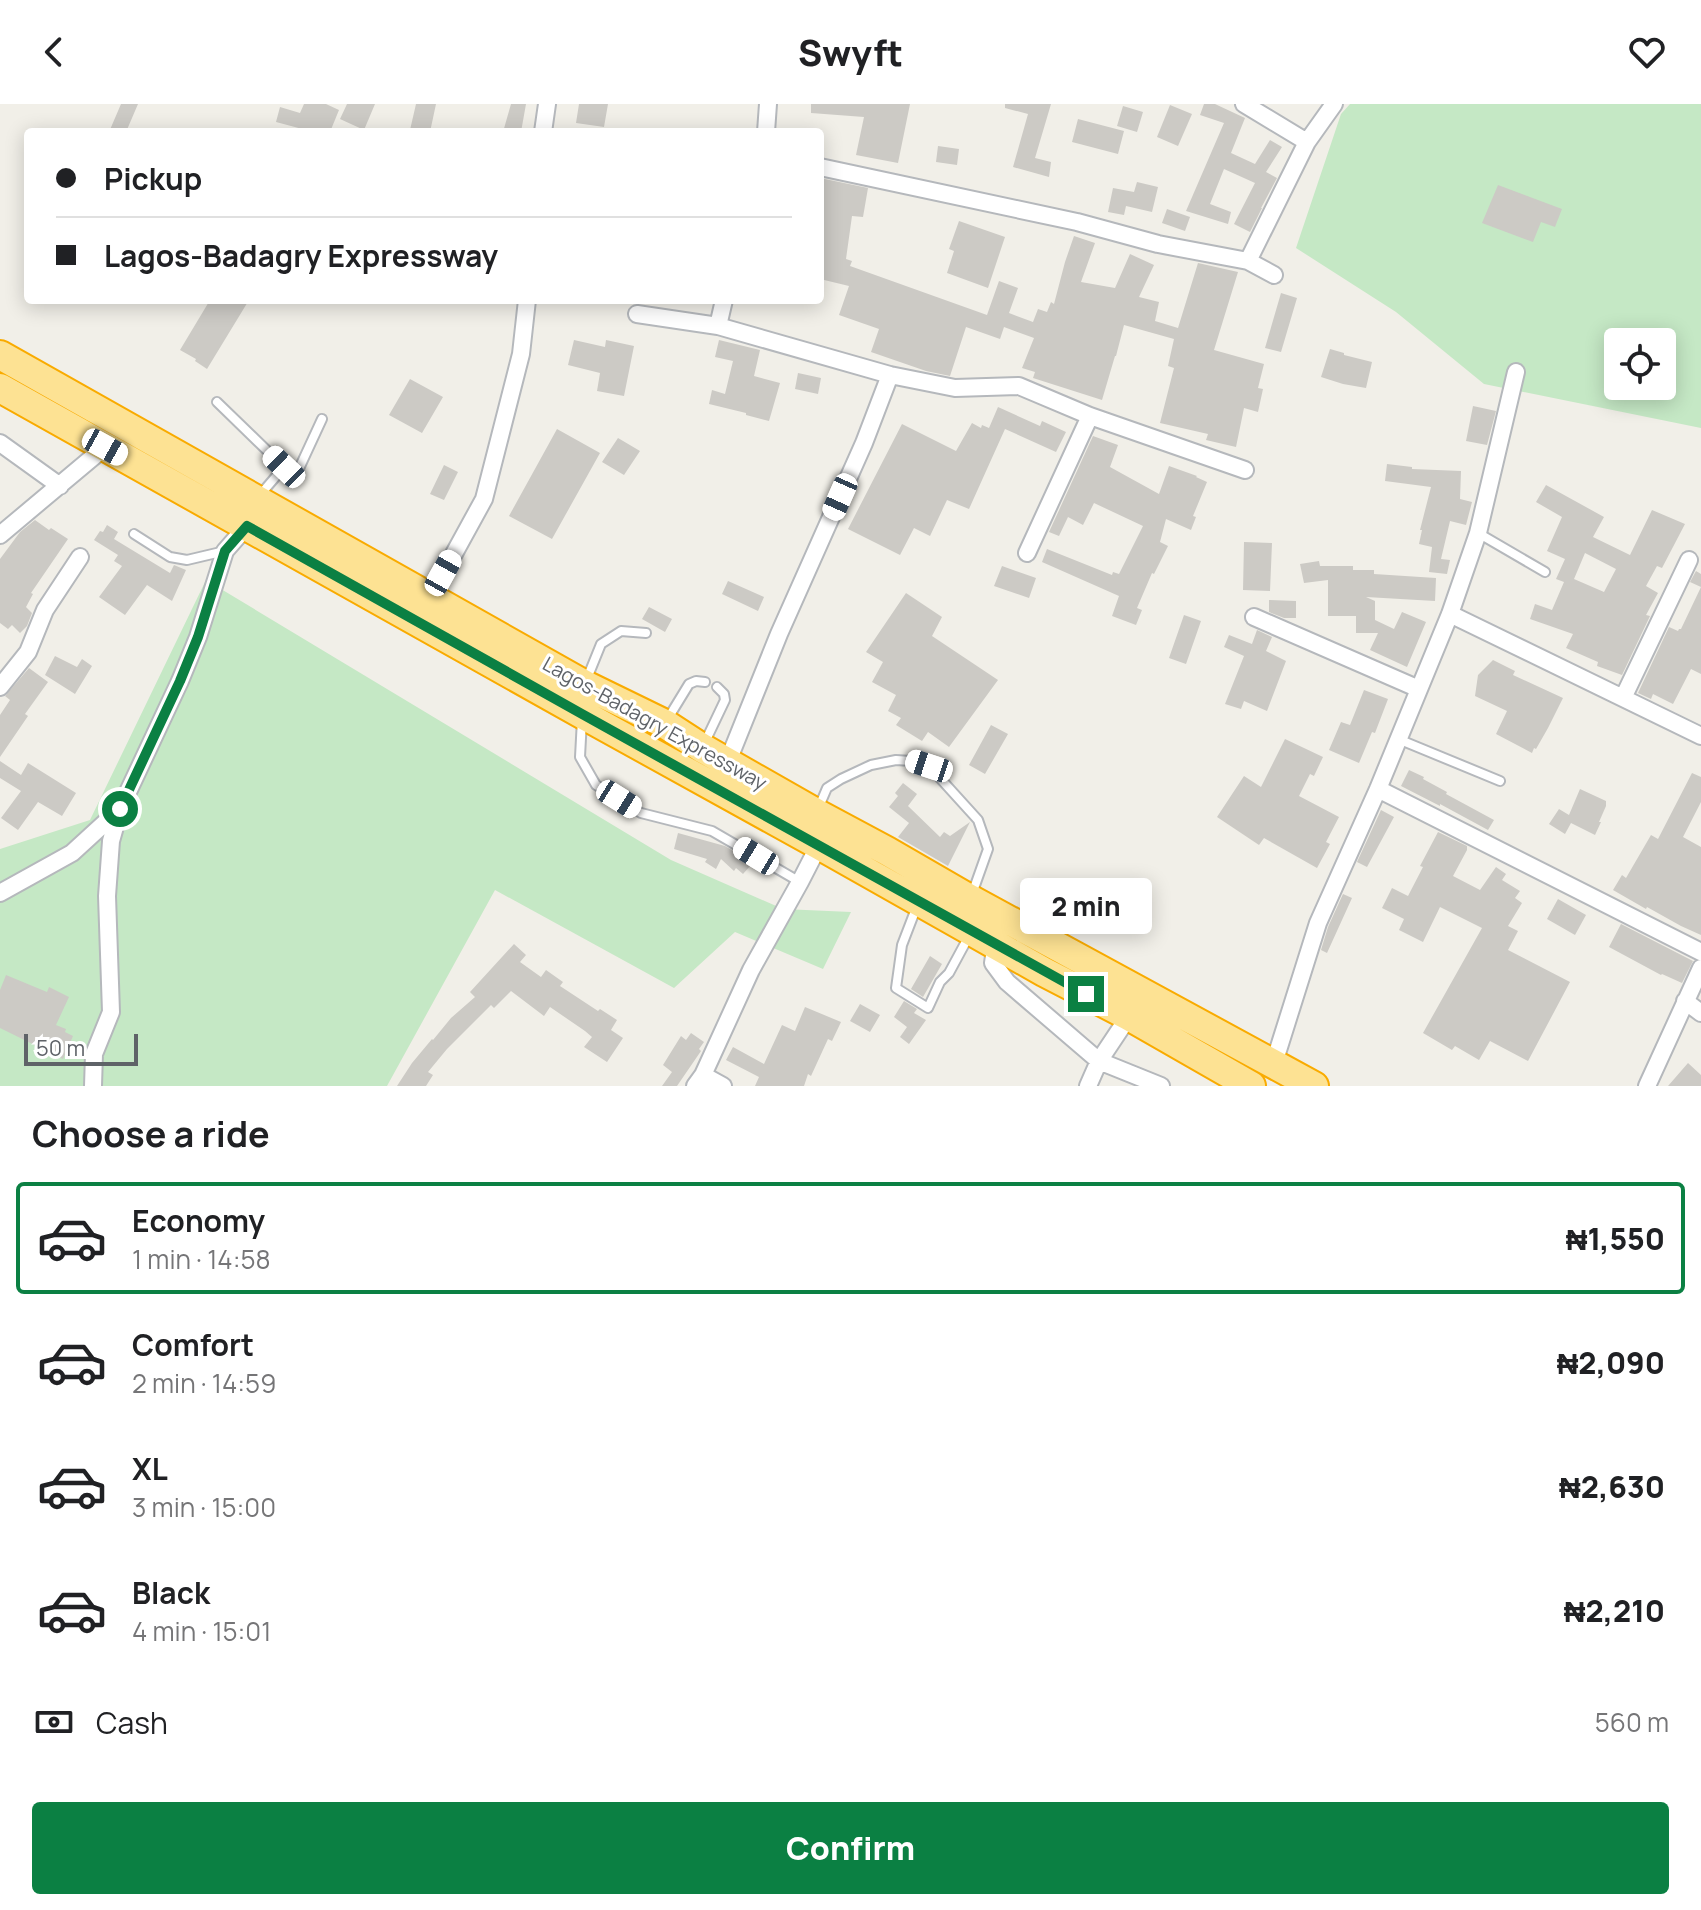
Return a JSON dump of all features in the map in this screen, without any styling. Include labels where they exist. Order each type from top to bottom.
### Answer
[{"type":"highway","name":"Lagos-Badagry Expressway","points":[[0,355],[257,499],[582,714],[1251,1086]]},
{"type":"highway","name":"Lagos-Badagry Expressway","points":[[0,388],[247,526],[665,724],[702,748],[970,899],[1314,1086]]},
{"type":"street","points":[[544,128],[547,104]]},
{"type":"street","points":[[766,128],[768,104]]},
{"type":"street","points":[[1244,104],[1307,142]]},
{"type":"street","points":[[1248,261],[1307,142],[1334,104]]},
{"type":"street","points":[[824,168],[1077,222],[1158,244],[1248,261],[1274,275]]},
{"type":"street","points":[[423,610],[484,499],[521,354],[527,304]]},
{"type":"street","points":[[718,326],[723,304]]},
{"type":"street","points":[[637,314],[718,326],[890,375],[955,388],[1019,386],[1090,416],[1245,470]]},
{"type":"street","points":[[1274,1063],[1318,923],[1378,789],[1450,614],[1478,533],[1516,372]]},
{"type":"street","points":[[728,761],[890,375]]},
{"type":"street","points":[[1027,553],[1090,416]]},
{"type":"street","points":[[0,443],[60,486]]},
{"type":"street","points":[[0,535],[105,447]]},
{"type":"street","points":[[93,1086],[94,1054],[111,1012],[107,896],[111,841],[120,809],[180,681],[203,623],[225,551],[247,526]]},
{"type":"street","points":[[0,687],[28,652],[45,610],[80,557]]},
{"type":"street","points":[[1623,698],[1689,560]]},
{"type":"street","points":[[1450,614],[1701,736]]},
{"type":"street","points":[[1254,617],[1419,689]]},
{"type":"street","points":[[1378,789],[1701,952]]},
{"type":"street","points":[[0,893],[72,853],[120,809]]},
{"type":"street","points":[[723,1086],[699,1080],[751,970],[819,845]]},
{"type":"street","points":[[984,937],[993,963],[1007,982],[1099,1061],[1161,1086]]},
{"type":"street","points":[[1647,1086],[1701,968]]},
{"type":"street","points":[[1685,1001],[1701,1013]]},
{"type":"street","points":[[1088,1086],[1099,1061],[1129,1016]]},
{"type":"lane","points":[[217,402],[284,467],[297,473],[322,419]]},
{"type":"lane","points":[[257,499],[284,467]]},
{"type":"lane","points":[[1478,533],[1545,572]]},
{"type":"lane","points":[[134,534],[170,557],[187,560],[225,551]]},
{"type":"lane","points":[[585,685],[601,644],[621,631],[646,633]]},
{"type":"lane","points":[[665,724],[689,684],[705,682]]},
{"type":"lane","points":[[702,748],[725,700],[717,687]]},
{"type":"lane","points":[[582,714],[580,757],[596,785],[641,813],[712,831],[800,882]]},
{"type":"lane","points":[[1398,739],[1500,781]]},
{"type":"lane","points":[[816,813],[827,788],[871,765],[896,760],[929,766],[978,820],[988,849],[970,899]]},
{"type":"lane","points":[[919,902],[902,945],[896,988],[928,1008],[940,982],[984,937]]},
{"type":"green space","points":[[1350,104],[1701,104],[1701,428],[1484,384],[1396,312],[1296,248],[1341,114]]},
{"type":"green space","points":[[206,580],[671,860],[783,909],[851,912],[823,969],[735,932],[674,988],[495,890],[387,1086],[0,1086],[0,849],[90,820]]},
{"type":"building","points":[[121,104],[138,104],[128,128],[111,128]]},
{"type":"building","points":[[304,104],[326,104],[339,110],[332,128],[298,128],[276,122],[280,107],[300,113]]},
{"type":"building","points":[[347,104],[375,104],[365,128],[340,119]]},
{"type":"building","points":[[416,104],[436,104],[431,128],[410,128]]},
{"type":"building","points":[[511,104],[526,104],[522,128],[504,128]]},
{"type":"building","points":[[579,104],[608,104],[604,127],[576,123]]},
{"type":"building","points":[[811,104],[910,104],[898,163],[856,155],[864,117],[811,113]]},
{"type":"building","points":[[1005,104],[1051,104],[1035,158],[1051,162],[1049,177],[1013,167],[1028,114],[1005,108]]},
{"type":"building","points":[[1204,104],[1215,104],[1245,118],[1231,153],[1255,164],[1270,140],[1282,147],[1266,172],[1277,178],[1250,232],[1234,224],[1255,183],[1224,169],[1210,204],[1231,212],[1228,224],[1186,211],[1224,123],[1200,115]]},
{"type":"building","points":[[1170,105],[1192,114],[1178,146],[1157,137]]},
{"type":"building","points":[[1123,106],[1143,112],[1137,132],[1117,126]]},
{"type":"building","points":[[1078,119],[1124,131],[1118,154],[1072,142]]},
{"type":"building","points":[[938,146],[959,149],[957,165],[936,162]]},
{"type":"building","points":[[824,179],[868,188],[863,217],[852,216],[846,259],[852,261],[850,266],[987,315],[999,281],[1018,288],[1009,313],[1033,322],[1038,309],[1047,312],[1051,302],[1054,304],[1074,236],[1095,243],[1081,282],[1115,288],[1130,254],[1154,265],[1139,297],[1159,302],[1155,321],[1178,328],[1198,263],[1238,272],[1214,350],[1264,364],[1258,388],[1263,389],[1258,412],[1244,408],[1236,447],[1206,440],[1208,434],[1160,423],[1174,368],[1168,366],[1174,339],[1124,325],[1102,400],[1033,378],[1035,372],[1022,368],[1034,338],[1004,327],[1000,339],[966,327],[950,376],[926,371],[871,352],[879,329],[839,315],[849,286],[824,280]]},
{"type":"building","points":[[1137,182],[1158,187],[1152,212],[1126,206],[1124,215],[1108,212],[1113,188],[1134,192]]},
{"type":"building","points":[[1498,185],[1562,209],[1555,227],[1541,222],[1533,242],[1482,223]]},
{"type":"building","points":[[1167,209],[1190,217],[1185,231],[1162,223]]},
{"type":"building","points":[[959,221],[1005,237],[988,288],[947,273],[954,251],[949,249]]},
{"type":"building","points":[[1281,293],[1297,298],[1281,352],[1265,348]]},
{"type":"building","points":[[208,304],[247,304],[207,369],[180,350]]},
{"type":"building","points":[[574,340],[605,347],[606,340],[634,346],[624,396],[597,391],[600,373],[568,365]]},
{"type":"building","points":[[719,340],[760,350],[754,376],[780,383],[769,421],[709,404],[712,390],[725,394],[733,361],[715,357]]},
{"type":"building","points":[[1330,349],[1372,362],[1366,388],[1321,377]]},
{"type":"building","points":[[798,373],[821,378],[818,394],[795,389]]},
{"type":"building","points":[[410,379],[443,397],[422,433],[389,415]]},
{"type":"building","points":[[1473,406],[1496,411],[1487,445],[1466,441]]},
{"type":"building","points":[[998,407],[1040,426],[1042,421],[1066,432],[1056,452],[1005,429],[969,509],[947,500],[930,536],[914,528],[900,555],[848,529],[902,424],[956,451],[972,423],[989,428]]},
{"type":"building","points":[[557,429],[600,453],[552,539],[509,516]]},
{"type":"building","points":[[1093,436],[1118,445],[1110,467],[1159,494],[1169,466],[1207,482],[1193,516],[1196,517],[1191,530],[1166,519],[1160,542],[1168,546],[1137,608],[1142,610],[1136,625],[1112,616],[1119,596],[1042,562],[1047,549],[1112,575],[1113,572],[1119,574],[1143,526],[1094,503],[1083,525],[1068,517],[1059,536],[1049,532]]},
{"type":"building","points":[[618,438],[640,451],[624,475],[602,462]]},
{"type":"building","points":[[1387,464],[1412,469],[1461,471],[1460,499],[1472,502],[1466,525],[1450,521],[1441,559],[1450,560],[1447,574],[1429,572],[1432,547],[1419,544],[1431,487],[1385,481]]},
{"type":"building","points":[[444,465],[458,472],[444,500],[430,494]]},
{"type":"building","points":[[1546,485],[1604,517],[1593,537],[1630,555],[1652,510],[1685,524],[1662,568],[1657,566],[1646,586],[1658,593],[1622,675],[1597,666],[1598,662],[1566,648],[1573,634],[1530,619],[1535,604],[1552,610],[1564,582],[1556,579],[1565,559],[1547,551],[1562,517],[1536,502]],"holes":[[[1585,553],[1616,569],[1604,592],[1574,579]]]},
{"type":"building","points":[[35,520],[68,539],[31,593],[26,607],[32,613],[27,626],[20,633],[12,625],[8,629],[0,623],[0,559],[20,532]]},
{"type":"building","points":[[107,525],[118,532],[114,539],[170,573],[174,565],[186,570],[172,601],[147,585],[125,615],[99,597],[122,566],[114,561],[118,555],[94,540]]},
{"type":"building","points":[[1244,542],[1272,543],[1270,591],[1243,590]]},
{"type":"building","points":[[1319,561],[1320,566],[1353,566],[1353,570],[1374,570],[1374,574],[1436,578],[1435,601],[1366,597],[1375,601],[1375,620],[1394,629],[1402,612],[1426,622],[1407,667],[1370,650],[1378,633],[1356,633],[1356,616],[1328,616],[1328,580],[1304,583],[1300,564]]},
{"type":"building","points":[[1002,566],[1036,578],[1029,598],[994,586]]},
{"type":"building","points":[[1696,571],[1701,574],[1701,587],[1690,582]]},
{"type":"building","points":[[728,581],[764,597],[758,611],[722,594]]},
{"type":"building","points":[[1701,587],[1701,674],[1691,669],[1673,704],[1653,694],[1651,699],[1638,693],[1669,627],[1678,631],[1681,629]]},
{"type":"building","points":[[906,593],[942,617],[932,636],[998,680],[949,747],[928,732],[922,741],[896,725],[901,718],[888,711],[896,695],[872,682],[883,662],[866,652]]},
{"type":"building","points":[[1269,600],[1296,601],[1296,618],[1284,618],[1269,612]]},
{"type":"building","points":[[649,607],[672,619],[665,632],[642,619]]},
{"type":"building","points":[[1184,615],[1201,621],[1186,664],[1169,658]]},
{"type":"building","points":[[1257,630],[1272,637],[1266,651],[1286,661],[1267,711],[1244,701],[1241,709],[1225,704],[1244,656],[1224,647],[1229,635],[1252,644]]},
{"type":"building","points":[[55,656],[77,667],[82,659],[92,666],[75,694],[45,675]]},
{"type":"building","points":[[1493,660],[1515,671],[1513,675],[1563,698],[1532,753],[1496,734],[1507,711],[1475,696],[1478,675]]},
{"type":"building","points":[[29,668],[48,682],[0,757],[0,715],[10,700],[5,696]]},
{"type":"building","points":[[1364,690],[1388,699],[1359,763],[1329,750],[1341,722],[1350,725]]},
{"type":"building","points":[[991,725],[1008,734],[985,774],[969,765]]},
{"type":"building","points":[[1285,739],[1323,757],[1299,796],[1339,817],[1326,842],[1330,844],[1317,868],[1264,838],[1259,845],[1217,817],[1244,776],[1261,787]]},
{"type":"building","points":[[0,761],[21,775],[28,763],[76,793],[62,816],[38,802],[18,830],[1,818],[21,791],[0,778]]},
{"type":"building","points":[[1409,770],[1494,820],[1488,830],[1401,786]]},
{"type":"building","points":[[1692,773],[1701,777],[1701,802],[1683,837],[1701,847],[1701,935],[1613,890],[1622,875],[1626,878],[1651,835],[1658,839]]},
{"type":"building","points":[[903,783],[917,794],[908,806],[940,837],[944,832],[950,836],[970,822],[948,866],[898,837],[909,823],[889,807]]},
{"type":"building","points":[[1580,789],[1606,801],[1595,835],[1571,823],[1565,834],[1549,824],[1559,809],[1569,815]]},
{"type":"building","points":[[1381,810],[1394,817],[1367,867],[1357,862]]},
{"type":"building","points":[[1438,832],[1467,846],[1453,876],[1480,890],[1496,867],[1506,874],[1502,880],[1520,891],[1515,898],[1522,903],[1508,926],[1518,931],[1508,950],[1570,982],[1528,1061],[1490,1041],[1479,1060],[1455,1046],[1452,1050],[1423,1033],[1482,928],[1440,907],[1423,942],[1399,930],[1404,919],[1382,908],[1392,888],[1408,896]]},
{"type":"building","points":[[678,833],[725,846],[751,865],[743,874],[736,868],[734,871],[721,859],[716,869],[705,862],[707,859],[674,849]]},
{"type":"building","points":[[1343,894],[1352,898],[1327,953],[1321,950]]},
{"type":"building","points":[[1558,899],[1586,915],[1575,935],[1547,919]]},
{"type":"building","points":[[1621,924],[1693,961],[1682,983],[1609,947]]},
{"type":"building","points":[[514,944],[526,955],[520,962],[541,977],[546,970],[563,982],[560,986],[617,1020],[611,1030],[623,1038],[607,1062],[584,1047],[592,1037],[585,1031],[550,1007],[544,1016],[511,991],[494,1008],[491,1005],[447,1049],[428,1072],[433,1075],[426,1086],[397,1086],[432,1039],[475,997],[470,992]]},
{"type":"building","points":[[930,956],[942,964],[923,997],[911,989]]},
{"type":"building","points":[[6,975],[47,992],[49,987],[69,997],[56,1025],[73,1036],[63,1059],[0,1028],[0,990]]},
{"type":"building","points":[[904,1001],[917,1009],[914,1013],[926,1020],[909,1044],[900,1037],[907,1027],[894,1017]]},
{"type":"building","points":[[860,1004],[880,1015],[870,1032],[850,1021]]},
{"type":"building","points":[[805,1007],[841,1022],[832,1041],[828,1039],[804,1086],[755,1086],[759,1077],[726,1060],[733,1047],[764,1064],[782,1025],[795,1031]]},
{"type":"building","points":[[691,1033],[704,1042],[699,1049],[701,1051],[677,1086],[662,1086],[672,1072],[663,1065],[681,1036],[686,1040]]},
{"type":"building","points":[[1688,1063],[1701,1075],[1701,1086],[1668,1086]]},
{"type":"route","points":[[120,809],[198,637],[225,551],[247,526],[1086,994]]}]
